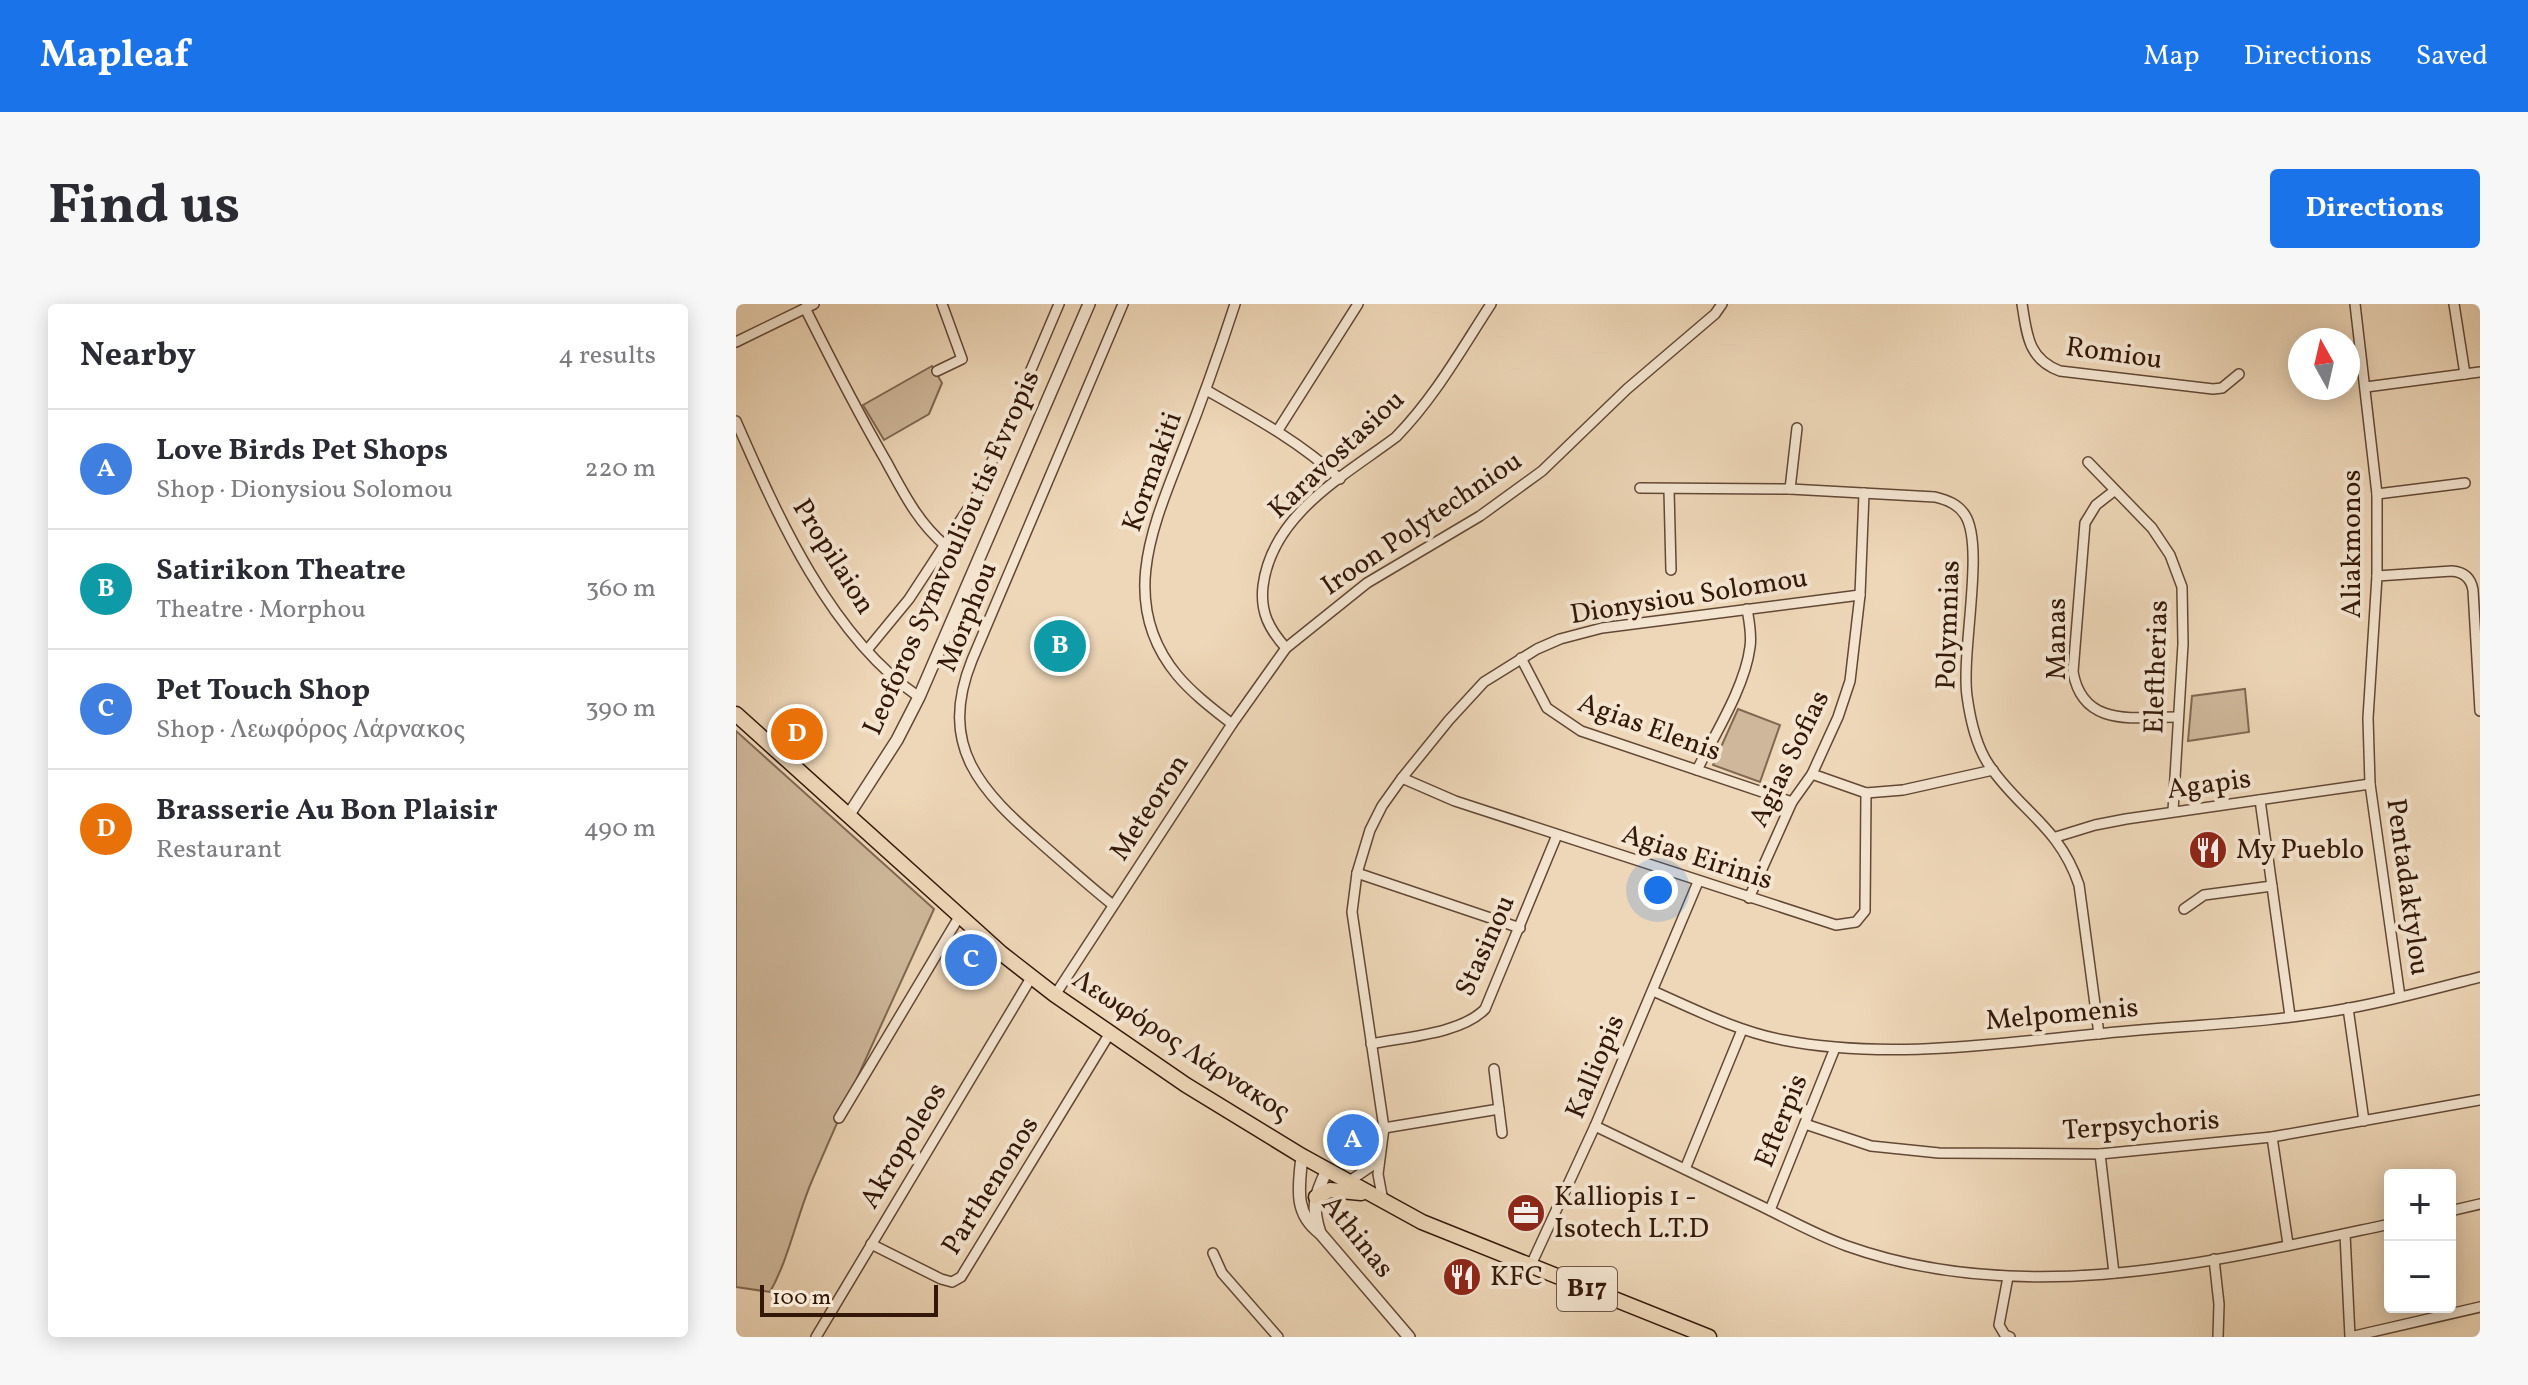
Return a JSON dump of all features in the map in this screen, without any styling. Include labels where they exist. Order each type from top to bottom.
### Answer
[{"type":"main road","name":"Λεωφόρος Λάρνακος","points":[[736,714],[959,917],[1031,978],[1186,1085],[1376,1198],[1453,1236],[1709,1337]]},
{"type":"main road","points":[[1316,1197],[1330,1190],[1376,1198]]},
{"type":"street","points":[[937,371],[962,359],[942,304]]},
{"type":"street","points":[[867,650],[909,599],[979,492],[1059,304]]},
{"type":"street","name":"Leoforos Symvouliou tis Evropis","points":[[848,816],[897,740],[919,697],[1089,304]]},
{"type":"street","name":"Morphou","points":[[1113,905],[1026,831],[985,789],[971,765],[958,710],[964,679],[1123,304]]},
{"type":"street","name":"Kormakiti","points":[[1232,724],[1193,691],[1168,661],[1153,629],[1145,592],[1146,557],[1153,527],[1206,390],[1235,304]]},
{"type":"street","points":[[1278,430],[1358,304]]},
{"type":"street","name":"Karavostasiou","points":[[1286,648],[1268,625],[1262,604],[1264,577],[1282,532],[1304,507],[1408,425],[1444,378],[1491,304]]},
{"type":"street","name":"Iroon Polytechniou","points":[[1286,648],[1367,583],[1480,516],[1542,471],[1627,389],[1715,314],[1722,304]]},
{"type":"street","name":"Romiou","points":[[2022,304],[2036,356],[2060,371],[2213,389],[2227,385],[2239,374]]},
{"type":"street","name":"Aliakmonos","points":[[2355,304],[2377,494],[2377,576],[2368,718],[2370,784]]},
{"type":"street","points":[[2454,304],[2465,374]]},
{"type":"street","points":[[736,342],[810,306],[839,377],[911,504],[928,529],[946,546]]},
{"type":"street","points":[[2366,387],[2480,372]]},
{"type":"street","points":[[1206,390],[1278,430],[1318,458],[1340,479]]},
{"type":"street","name":"Propilaion","points":[[736,421],[781,518],[840,617],[896,681],[919,697]]},
{"type":"street","points":[[1790,489],[1797,428]]},
{"type":"street","name":"Eleftherias","points":[[2088,462],[2152,528],[2177,570],[2182,587],[2183,644],[2173,811]]},
{"type":"street","points":[[2377,494],[2465,483]]},
{"type":"street","name":"Polymnias","points":[[1640,488],[1790,489],[1935,497],[1951,502],[1964,511],[1973,540],[1965,668],[1967,697],[1981,749],[1993,770],[2056,837],[2079,885],[2099,1034]]},
{"type":"street","points":[[1669,490],[1671,570]]},
{"type":"street","name":"Manas","points":[[2114,491],[2096,505],[2085,523],[2073,672],[2075,684],[2087,705],[2105,714],[2177,717]]},
{"type":"street","name":"Agias Sofias","points":[[1749,898],[1792,802],[1812,774],[1838,717],[1850,681],[1860,595],[1864,493]]},
{"type":"street","points":[[2377,576],[2452,571],[2469,578],[2473,590],[2480,711]]},
{"type":"street","name":"Dionysiou Solomou","points":[[1376,1198],[1384,1128],[1353,936],[1352,912],[1357,873],[1370,830],[1402,778],[1484,682],[1521,658],[1560,639],[1602,628],[1860,595]]},
{"type":"street","points":[[1697,770],[1747,661],[1751,636],[1747,609]]},
{"type":"street","name":"Meteoron","points":[[1055,995],[1232,724],[1286,648]]},
{"type":"street","name":"Agias Elenis","points":[[1521,658],[1547,708],[1568,724],[1596,738],[1792,802]]},
{"type":"street","points":[[1812,774],[1866,793],[1917,787],[1993,770]]},
{"type":"street","name":"Agias Eirinis","points":[[1402,778],[1455,801],[1836,925],[1856,922],[1865,911],[1866,793]]},
{"type":"street","name":"Agapis","points":[[2056,837],[2095,825],[2173,811],[2370,784]]},
{"type":"street","name":"Pentadaktylou","points":[[2370,784],[2400,997]]},
{"type":"street","points":[[2260,800],[2290,1016]]},
{"type":"street","name":"Stasinou","points":[[1371,1044],[1451,1028],[1478,1017],[1494,992],[1557,835]]},
{"type":"street","points":[[1357,873],[1520,928]]},
{"type":"street","name":"Kalliopis","points":[[1530,1267],[1595,1126],[1698,882]]},
{"type":"street","points":[[2184,909],[2204,895],[2272,886]]},
{"type":"street","points":[[839,1118],[959,917]]},
{"type":"street","name":"Melpomenis","points":[[1653,991],[1742,1030],[1783,1040],[1835,1048],[1912,1049],[2290,1016],[2348,1008],[2480,977]]},
{"type":"street","name":"Akropoleos","points":[[816,1337],[1031,978]]},
{"type":"street","points":[[2348,1008],[2364,1121]]},
{"type":"street","points":[[1685,1169],[1742,1030]]},
{"type":"street","name":"Parthenonos","points":[[871,1244],[941,1279],[952,1282],[961,1277],[1110,1033]]},
{"type":"street","name":"Efterpis","points":[[1770,1210],[1835,1048]]},
{"type":"street","points":[[1494,1069],[1502,1133]]},
{"type":"street","name":"Terpsychoris","points":[[1805,1124],[1871,1146],[1939,1153],[2100,1154],[2272,1137],[2480,1100]]},
{"type":"street","points":[[1384,1128],[1499,1109]]},
{"type":"street","points":[[1595,1126],[1847,1246],[1924,1265],[2008,1277],[2114,1273],[2214,1259],[2384,1225]]},
{"type":"street","points":[[2272,1137],[2288,1244]]},
{"type":"street","points":[[2100,1154],[2114,1273]]},
{"type":"street","name":"Athinas","points":[[1302,1156],[1300,1207],[1307,1223],[1320,1233],[1409,1337]]},
{"type":"street","points":[[1348,1182],[1379,1161]]},
{"type":"street","points":[[1320,1233],[1314,1215],[1316,1197],[1327,1170]]},
{"type":"street","points":[[2456,1210],[2480,1204]]},
{"type":"street","points":[[2345,1234],[2350,1337],[2480,1307]]},
{"type":"street","points":[[1213,1253],[1222,1273],[1278,1337]]},
{"type":"street","points":[[2214,1259],[2219,1304],[2218,1337]]},
{"type":"street","points":[[2008,1277],[2000,1319],[2002,1331],[2010,1337]]},
{"type":"shaded area","points":[[932,366],[942,383],[929,414],[884,440],[863,405]]},
{"type":"shaded area","points":[[2245,689],[2249,732],[2188,741],[2192,696]]},
{"type":"shaded area","points":[[1738,709],[1780,725],[1760,782],[1713,765]]},
{"type":"shaded area","points":[[736,731],[934,909],[811,1183],[770,1292],[736,1287]]},
{"type":"place","name":"Satirikon Theatre","points":[[1060,646]]},
{"type":"place","name":"Brasserie Au Bon Plaisir","points":[[797,734]]},
{"type":"place","name":"My Pueblo","points":[[2208,850]]},
{"type":"place","name":"Pet Touch Shop","points":[[971,960]]},
{"type":"place","name":"Love Birds Pet Shops","points":[[1353,1140]]},
{"type":"place","name":"Kalliopis 1 - Isotech L.T.D","points":[[1526,1213]]},
{"type":"place","name":"KFC","points":[[1462,1277]]}]
